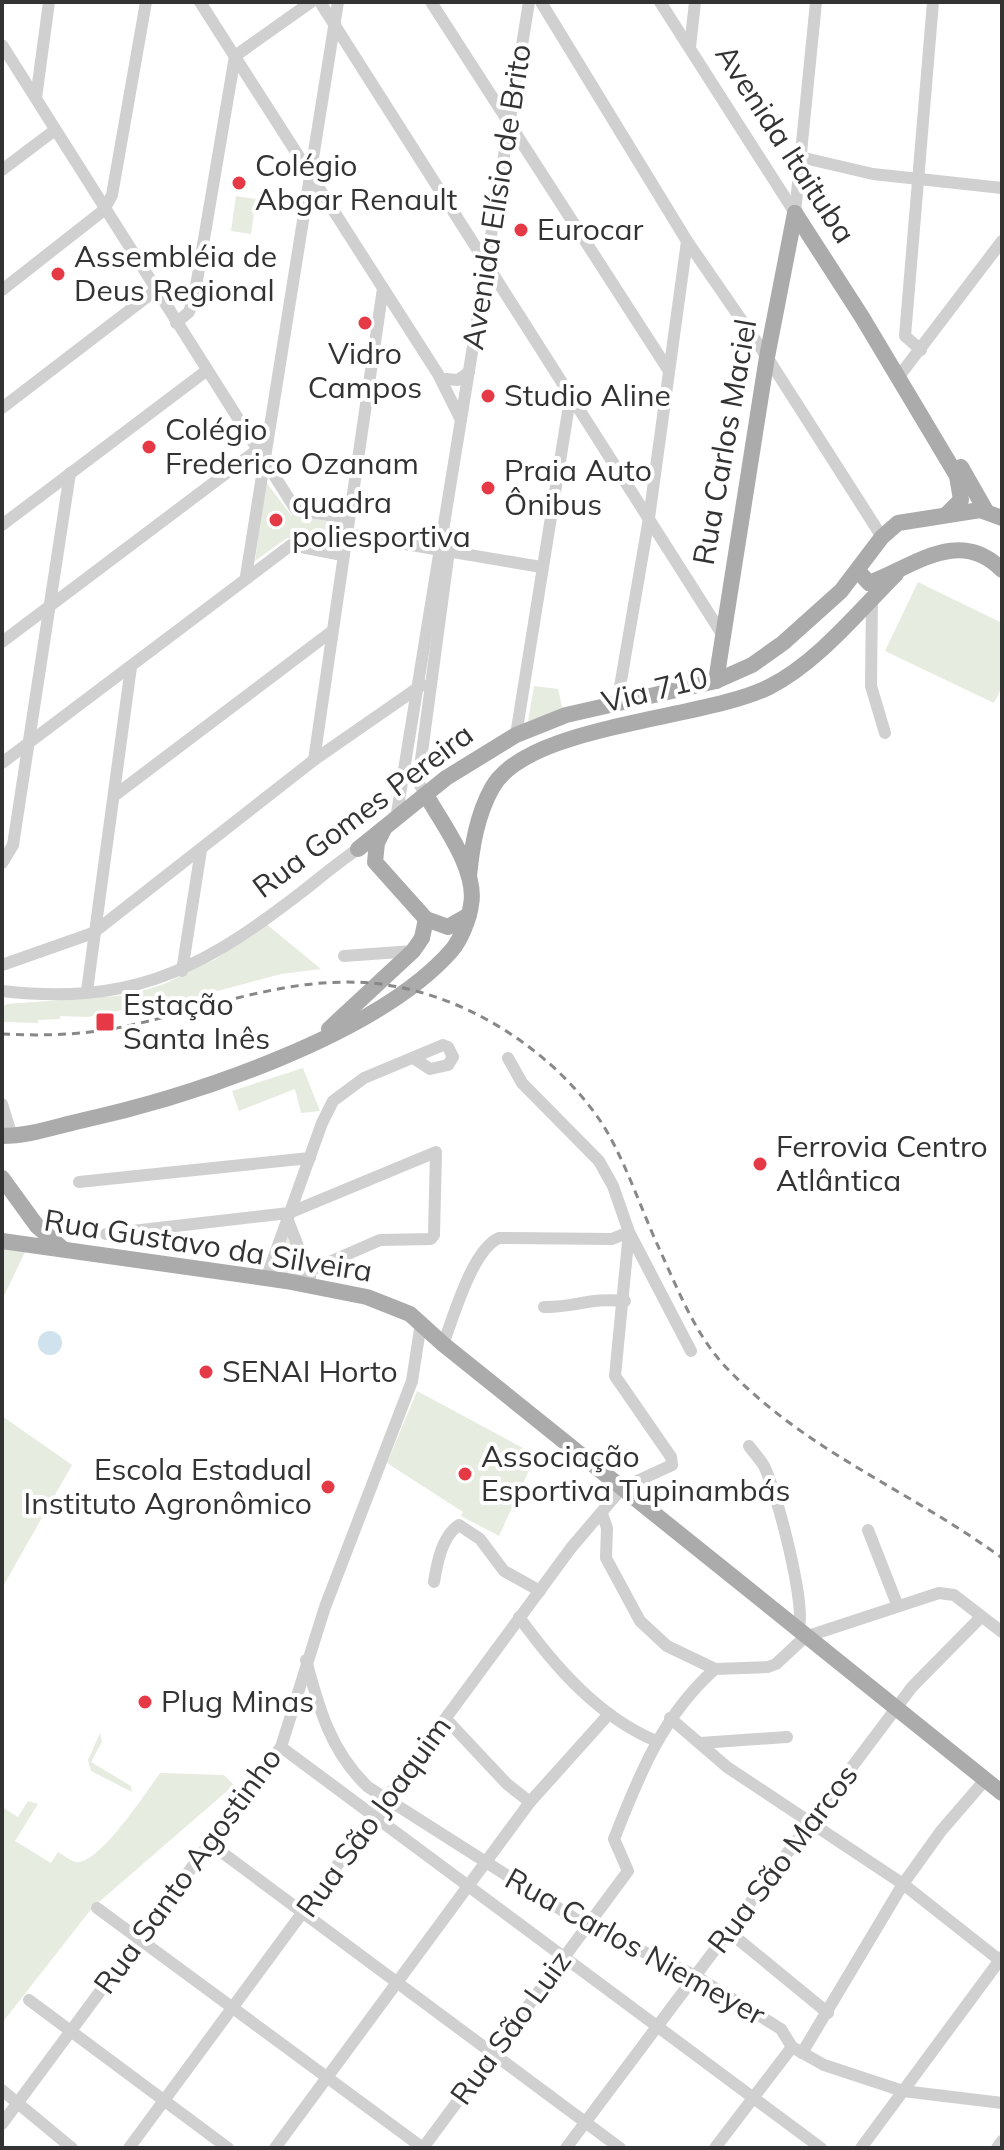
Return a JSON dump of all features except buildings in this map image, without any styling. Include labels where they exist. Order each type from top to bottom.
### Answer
[{"type":"main road","name":"Avenida Itaituba","points":[[795,213],[901,375],[997,513]]},
{"type":"main road","name":"Rua Carlos Maciel","points":[[716,681],[767,357],[795,213]]},
{"type":"main road","name":"Avenida Itaituba","points":[[901,375],[957,476],[961,500],[942,519]]},
{"type":"main road","points":[[882,537],[898,523],[942,519],[969,510],[997,513]]},
{"type":"main road","name":"Rua Gomes Pereira","points":[[352,852],[426,795],[516,735],[566,715],[739,673],[783,643],[858,571],[882,537]]},
{"type":"main road","name":"Via 710","points":[[468,878],[480,818],[493,787],[518,763],[549,747],[770,687],[805,661],[896,574],[920,557],[946,550],[971,552],[1002,570]]},
{"type":"main road","points":[[858,571],[869,583],[896,574]]},
{"type":"main road","points":[[4,1139],[182,1095],[319,1039],[384,1003],[453,949],[469,915],[472,896],[448,826],[426,795]]},
{"type":"main road","points":[[375,862],[377,843],[391,823]]},
{"type":"main road","points":[[352,852],[375,862],[426,919],[448,927],[469,915]]},
{"type":"main road","points":[[319,1039],[413,951],[422,938],[426,919]]},
{"type":"main road","points":[[2,1178],[47,1238],[67,1252]]},
{"type":"main road","points":[[2,1230],[67,1252]]},
{"type":"main road","name":"Rua Gustavo da Silveira","points":[[2,1241],[286,1281],[367,1297],[410,1314],[443,1344],[1002,1793]]},
{"type":"street","points":[[36,98],[49,2]]},
{"type":"street","points":[[2,291],[104,210],[112,195],[146,2]]},
{"type":"street","points":[[200,2],[465,414]]},
{"type":"street","points":[[176,323],[192,305],[235,56],[311,2]]},
{"type":"street","points":[[320,2],[722,634]]},
{"type":"street","points":[[246,576],[260,455],[338,2]]},
{"type":"street","points":[[431,2],[669,371]]},
{"type":"street","name":"Avenida Elísio de Brito","points":[[391,823],[424,685],[512,129],[529,2]]},
{"type":"street","points":[[539,2],[687,241],[767,357],[882,537]]},
{"type":"street","name":"Avenida Elísio de Brito","points":[[512,129],[539,2]]},
{"type":"street","name":"Avenida Itaituba","points":[[660,2],[795,213]]},
{"type":"street","points":[[690,47],[695,2]]},
{"type":"street","points":[[795,213],[816,2]]},
{"type":"street","points":[[921,350],[905,336],[933,2]]},
{"type":"street","points":[[3,50],[296,510],[348,518]]},
{"type":"street","points":[[2,170],[55,130]]},
{"type":"street","points":[[800,157],[873,174],[1002,188]]},
{"type":"street","points":[[617,704],[649,518],[687,241]]},
{"type":"street","points":[[901,375],[1002,241]]},
{"type":"street","name":"Avenida Elísio de Brito","points":[[465,414],[469,372],[490,269]]},
{"type":"street","points":[[314,760],[383,288]]},
{"type":"street","points":[[2,408],[156,290]]},
{"type":"street","points":[[2,525],[206,371]]},
{"type":"street","points":[[442,376],[458,380],[469,372]]},
{"type":"street","points":[[516,735],[570,399]]},
{"type":"street","points":[[2,642],[260,455]]},
{"type":"street","points":[[2,863],[13,845],[70,473]]},
{"type":"street","points":[[346,534],[541,567]]},
{"type":"street","points":[[2,763],[291,545],[342,555]]},
{"type":"street","points":[[872,597],[871,686],[885,733]]},
{"type":"street","points":[[856,613],[865,610],[873,616]]},
{"type":"street","points":[[114,796],[331,632]]},
{"type":"street","points":[[87,991],[131,667]]},
{"type":"street","points":[[2,965],[93,933],[314,760],[424,685]]},
{"type":"street","name":"Avenida Elísio de Brito","points":[[424,685],[418,782],[426,795]]},
{"type":"street","points":[[182,971],[201,850]]},
{"type":"street","name":"Rua Gomes Pereira","points":[[2,991],[87,991],[144,985],[182,971],[216,954],[352,852]]},
{"type":"street","points":[[344,956],[413,951]]},
{"type":"street","points":[[508,1058],[522,1083],[599,1161],[613,1186],[629,1232],[691,1351]]},
{"type":"street","points":[[266,1279],[333,1101],[364,1078],[415,1059]]},
{"type":"street","points":[[2,1104],[4,1139]]},
{"type":"street","points":[[106,1234],[288,1215],[436,1152],[434,1235],[431,1239],[380,1240],[286,1281]]},
{"type":"street","points":[[79,1182],[310,1158]]},
{"type":"street","points":[[288,1215],[314,1287]]},
{"type":"street","points":[[622,1488],[667,1471],[673,1462],[615,1376],[625,1301],[629,1232]]},
{"type":"street","points":[[443,1344],[476,1263],[492,1241],[499,1238],[612,1239],[629,1232]]},
{"type":"street","points":[[544,1307],[558,1307],[594,1298],[625,1301]]},
{"type":"street","name":"Rua Santo Agostinho","points":[[2,2124],[281,1747],[306,1660],[412,1381],[421,1323]]},
{"type":"street","points":[[749,1446],[769,1481],[799,1586],[802,1633]]},
{"type":"street","name":"Rua São Joaquim","points":[[129,2148],[519,1617],[571,1548],[622,1488]]},
{"type":"street","points":[[602,1514],[607,1528],[606,1558],[640,1621],[667,1646],[715,1669],[776,1664],[802,1633],[939,1593],[954,1595],[1002,1632]]},
{"type":"street","points":[[434,1582],[438,1557],[452,1530],[459,1525],[480,1539],[504,1571],[540,1591]]},
{"type":"street","points":[[868,1530],[897,1604]]},
{"type":"street","points":[[519,1617],[542,1649],[609,1714],[656,1741]]},
{"type":"street","name":"Rua São Marcos","points":[[566,2148],[809,1823],[898,1710],[912,1687],[981,1617]]},
{"type":"street","name":"Rua Carlos Niemeyer","points":[[306,1660],[330,1739],[346,1766],[368,1787],[487,1863],[585,1925],[694,1975],[781,2029],[797,2050],[849,2076],[903,2091],[1002,2103]]},
{"type":"street","name":"Rua São Luiz","points":[[423,2148],[585,1925],[628,1871],[614,1839],[656,1741],[670,1718],[715,1669]]},
{"type":"street","points":[[275,2148],[469,1889],[530,1802],[609,1714]]},
{"type":"street","points":[[670,1718],[727,1767],[903,1884],[1001,1959],[861,2148]]},
{"type":"street","points":[[446,1719],[507,1784],[530,1802]]},
{"type":"street","points":[[700,1743],[787,1737]]},
{"type":"street","points":[[281,1747],[821,2148]]},
{"type":"street","points":[[715,2148],[753,2098],[828,2013],[903,1884],[941,1831],[985,1780]]},
{"type":"street","points":[[208,1842],[620,2148]]},
{"type":"street","points":[[97,1908],[423,2148]]},
{"type":"street","points":[[728,1931],[828,2013]]},
{"type":"street","points":[[29,2000],[228,2148]]},
{"type":"street","points":[[2,2090],[72,2148]]},
{"type":"street","points":[[997,2148],[1002,2141]]},
{"type":"shaded area","points":[[236,196],[256,199],[251,234],[231,231]]},
{"type":"shaded area","points":[[266,482],[291,515],[339,523],[336,545],[287,538],[255,561]]},
{"type":"shaded area","points":[[918,582],[1002,623],[1002,687],[994,703],[885,651]]},
{"type":"shaded area","points":[[534,686],[558,689],[563,711],[528,721]]},
{"type":"shaded area","points":[[265,923],[321,969],[281,974],[168,1004],[167,1001],[88,1017],[60,1016],[60,1019],[38,1020],[38,1023],[2,1022],[2,1007],[7,1004],[129,995],[164,984],[216,959]]},
{"type":"shaded area","points":[[303,1068],[320,1111],[301,1113],[295,1089],[239,1111],[232,1091]]},
{"type":"shaded area","points":[[287,1226],[300,1268],[283,1276],[273,1275]]},
{"type":"shaded area","points":[[2,1247],[26,1250],[2,1300]]},
{"type":"shaded area","name":"Associação Esportiva Tupinambás","points":[[417,1391],[536,1455],[499,1536],[461,1516],[463,1512],[387,1463]]},
{"type":"shaded area","points":[[2,1416],[72,1465],[2,1588]]},
{"type":"shaded area","points":[[100,1733],[102,1742],[91,1762],[131,1786],[132,1792],[91,1771],[88,1760]]},
{"type":"shaded area","points":[[160,1773],[224,1775],[234,1785],[92,1908],[2,2023],[2,1807],[18,1817],[28,1801],[38,1804],[15,1841],[51,1863],[58,1852],[75,1862],[85,1860],[109,1841]]},
{"type":"water","points":[[50,1331],[61,1338],[62,1343],[55,1354],[50,1355],[39,1348],[38,1343],[45,1332]]},
{"type":"railway","points":[[2,1034],[107,1030],[276,989],[339,982],[404,988],[437,998],[500,1027],[555,1068],[599,1119],[623,1164],[686,1307],[722,1363],[753,1394],[821,1445],[1002,1558]]},
{"type":"place","name":"Colégio Abgar Renault","points":[[239,183]]},
{"type":"place","name":"Eurocar","points":[[521,230]]},
{"type":"place","name":"Assembléia de Deus Regional","points":[[58,274]]},
{"type":"place","name":"Vidro Campos","points":[[365,323]]},
{"type":"place","name":"Studio Aline","points":[[488,396]]},
{"type":"place","name":"Colégio Frederico Ozanam","points":[[149,447]]},
{"type":"place","name":"Praia Auto Ônibus","points":[[488,488]]},
{"type":"place","name":"quadra poliesportiva","points":[[276,520]]},
{"type":"place","name":"Estação Santa Inês","points":[[105,1022]]},
{"type":"place","name":"Ferrovia Centro Atlântica","points":[[760,1164]]},
{"type":"place","name":"SENAI Horto","points":[[206,1372]]},
{"type":"place","name":"Associação Esportiva Tupinambás","points":[[465,1474]]},
{"type":"place","name":"Escola Estadual Instituto Agronômico","points":[[328,1487]]},
{"type":"place","name":"Plug Minas","points":[[145,1702]]}]
